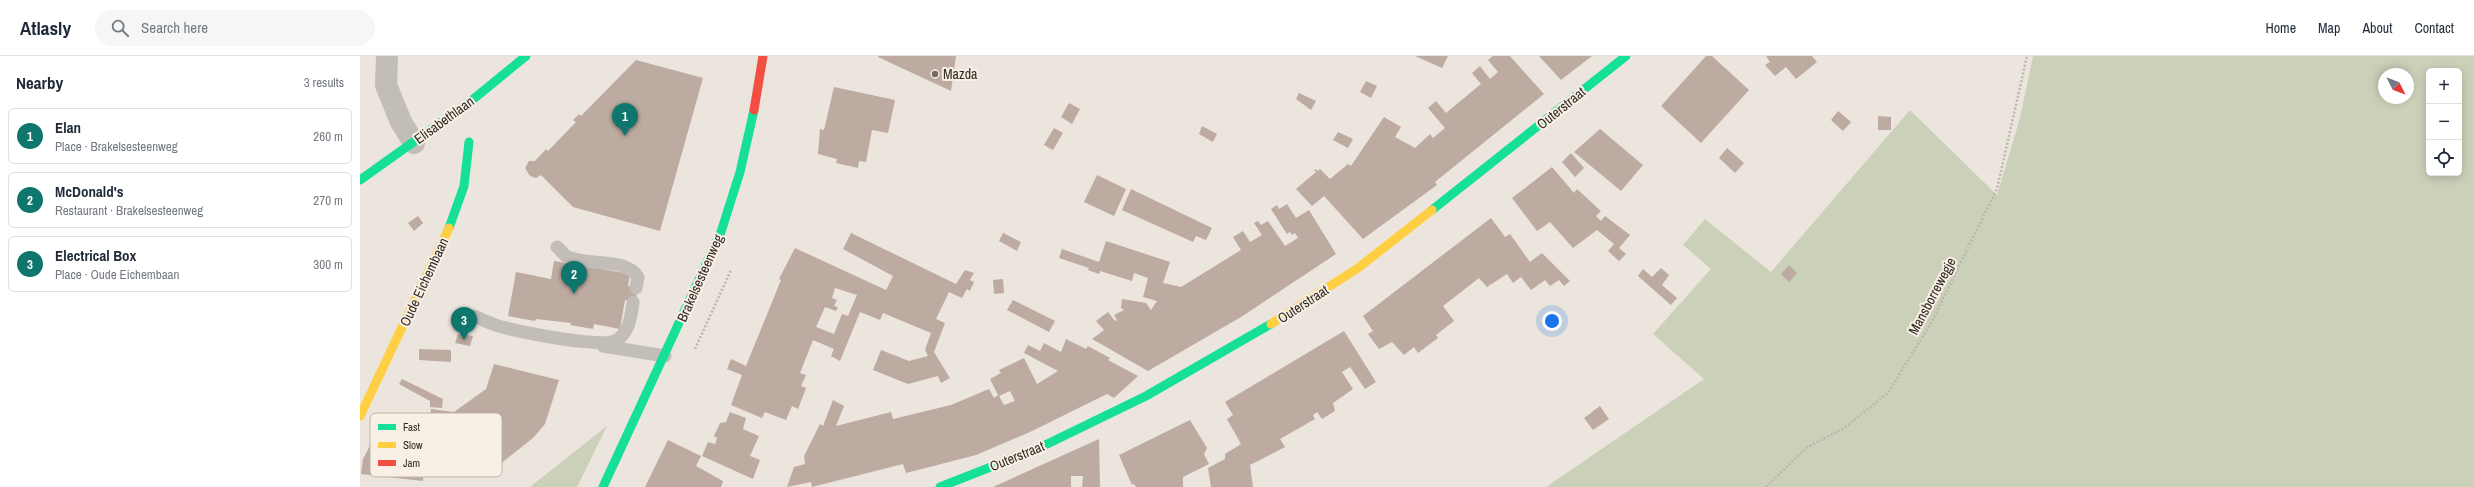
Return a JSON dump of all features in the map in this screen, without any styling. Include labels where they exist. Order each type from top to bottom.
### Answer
[{"type":"street","points":[[387,56],[386,85],[402,122],[414,143]]},
{"type":"street","name":"Elisabethlaan","points":[[360,180],[471,101],[526,56]]},
{"type":"street","name":"Brakelsesteenweg","points":[[603,487],[652,378],[665,356],[722,232],[740,172],[754,111],[763,56]]},
{"type":"street","name":"Outerstraat","points":[[940,487],[1039,448],[1089,424],[1146,396],[1250,337],[1358,268],[1626,56]]},
{"type":"street","name":"Oude Eichembaan","points":[[360,416],[446,236],[464,186],[469,142]]},
{"type":"lane","points":[[557,247],[566,256],[622,266],[634,271],[638,277],[636,288]]},
{"type":"lane","points":[[474,316],[501,327],[594,342],[616,341],[625,334],[630,321],[633,302]]},
{"type":"lane","points":[[594,342],[608,348],[665,356]]},
{"type":"path","name":"Mansborrewegje","points":[[1766,487],[1806,448],[1844,428],[1888,394],[1931,323],[1997,189],[2027,56]]},
{"type":"green space","points":[[2033,56],[2474,56],[2474,487],[1546,487],[1704,379],[1653,334],[1711,269],[1683,245],[1705,219],[1771,272],[1910,110],[1997,195],[2020,118]]},
{"type":"green space","points":[[607,426],[577,487],[530,487]]},
{"type":"building","name":"Mazda","points":[[956,56],[951,91],[878,57]]},
{"type":"building","points":[[1415,56],[1448,56],[1442,68]]},
{"type":"building","points":[[1493,56],[1510,56],[1544,94],[1435,182],[1437,185],[1363,239],[1324,196],[1312,206],[1296,189],[1316,172],[1314,170],[1315,169],[1318,171],[1320,169],[1330,179],[1348,164],[1351,166],[1384,117],[1401,127],[1395,137],[1415,148],[1430,134],[1433,138],[1445,128],[1428,108],[1436,101],[1446,113],[1481,84],[1472,73],[1480,66],[1490,79],[1498,72],[1488,60]]},
{"type":"building","points":[[1539,56],[1592,56],[1561,80]]},
{"type":"building","points":[[1706,56],[1712,56],[1749,90],[1701,143],[1661,106]]},
{"type":"building","points":[[1766,56],[1812,56],[1817,62],[1796,79],[1786,67],[1775,76],[1765,65],[1770,62]]},
{"type":"building","points":[[636,60],[703,78],[660,231],[573,207],[541,175],[536,178],[530,176],[525,168],[529,161],[535,161],[546,149],[548,151],[576,122],[573,120],[579,114],[581,116]]},
{"type":"building","points":[[1366,81],[1377,86],[1371,98],[1360,92]]},
{"type":"building","points":[[834,87],[895,100],[888,133],[872,130],[866,162],[859,161],[858,168],[836,163],[837,159],[818,154],[820,129],[824,130]]},
{"type":"building","points":[[1299,93],[1316,101],[1311,110],[1296,99]]},
{"type":"building","points":[[1069,103],[1080,109],[1072,124],[1061,117]]},
{"type":"building","points":[[1838,111],[1851,122],[1843,131],[1831,120]]},
{"type":"building","points":[[1878,116],[1891,117],[1891,130],[1878,130]]},
{"type":"building","points":[[1202,126],[1217,134],[1213,142],[1199,134]]},
{"type":"building","points":[[1054,128],[1063,133],[1053,150],[1044,145]]},
{"type":"building","points":[[1600,129],[1643,165],[1621,191],[1574,152]]},
{"type":"building","points":[[1338,132],[1353,139],[1348,148],[1333,140]]},
{"type":"building","points":[[1727,148],[1744,163],[1735,173],[1719,158]]},
{"type":"building","points":[[1571,153],[1584,168],[1575,177],[1562,162]]},
{"type":"building","points":[[1552,167],[1574,193],[1577,189],[1601,211],[1596,216],[1601,221],[1605,216],[1630,235],[1619,248],[1626,254],[1619,261],[1608,251],[1614,244],[1597,230],[1573,248],[1550,222],[1537,231],[1512,198]]},
{"type":"building","points":[[1097,175],[1126,189],[1114,216],[1084,202]]},
{"type":"building","points":[[1131,189],[1212,228],[1206,240],[1196,236],[1193,242],[1122,210]]},
{"type":"building","points":[[1287,204],[1296,218],[1309,210],[1336,254],[1241,317],[1148,371],[1092,339],[1104,330],[1096,321],[1108,312],[1115,321],[1117,320],[1114,315],[1124,310],[1121,308],[1122,299],[1146,303],[1151,310],[1157,301],[1143,297],[1148,278],[1134,273],[1132,281],[1100,271],[1099,274],[1088,270],[1089,268],[1059,258],[1062,249],[1099,262],[1106,241],[1170,262],[1163,283],[1181,287],[1241,250],[1233,237],[1243,231],[1250,242],[1262,235],[1254,223],[1258,221],[1261,225],[1268,221],[1285,246],[1298,238],[1295,233],[1292,235],[1290,232],[1287,234],[1271,209],[1277,205],[1279,209]]},
{"type":"building","points":[[418,216],[423,223],[414,231],[408,223]]},
{"type":"building","points":[[1491,218],[1505,237],[1510,234],[1530,262],[1542,253],[1570,281],[1564,286],[1559,280],[1550,286],[1545,280],[1531,290],[1521,277],[1513,283],[1507,274],[1487,287],[1479,278],[1443,306],[1454,321],[1436,335],[1438,338],[1418,353],[1414,347],[1404,355],[1392,342],[1379,349],[1368,334],[1373,331],[1363,316]]},
{"type":"building","points":[[851,233],[956,284],[965,270],[974,273],[970,280],[974,282],[970,291],[967,289],[962,298],[949,292],[936,319],[945,323],[934,352],[950,378],[941,383],[938,376],[908,384],[873,370],[881,350],[909,361],[928,356],[925,350],[931,333],[883,313],[880,320],[860,312],[840,361],[831,356],[834,349],[813,340],[800,373],[806,375],[801,386],[806,388],[798,409],[792,406],[786,420],[765,412],[762,418],[731,405],[742,375],[727,369],[731,359],[746,366],[781,280],[779,279],[795,248],[886,290],[893,276],[843,249]],"holes":[[[835,288],[857,295],[848,316],[842,314],[834,334],[816,327],[825,307],[836,311],[838,307],[834,306],[837,300],[832,298]]]},
{"type":"building","points":[[1003,233],[1021,242],[1017,251],[999,241]]},
{"type":"building","points":[[554,261],[630,274],[628,286],[638,288],[635,302],[625,300],[620,329],[594,324],[593,329],[570,325],[571,323],[536,319],[535,321],[508,316],[516,272],[551,279]]},
{"type":"building","points":[[1789,265],[1797,273],[1789,282],[1781,274]]},
{"type":"building","points":[[1661,268],[1669,275],[1662,285],[1677,298],[1671,305],[1638,276],[1643,269],[1652,277]]},
{"type":"building","points":[[1003,279],[1004,293],[994,294],[993,280]]},
{"type":"building","points":[[1013,300],[1055,321],[1049,332],[1007,310]]},
{"type":"building","points":[[1344,331],[1376,382],[1365,389],[1350,367],[1342,372],[1353,389],[1333,403],[1335,411],[1322,419],[1317,412],[1313,415],[1315,419],[1280,439],[1285,447],[1250,465],[1253,487],[1211,487],[1208,468],[1225,459],[1225,454],[1241,444],[1227,419],[1233,415],[1225,402]]},
{"type":"building","points":[[458,334],[473,336],[470,346],[455,343]]},
{"type":"building","points":[[1066,339],[1086,349],[1088,346],[1110,358],[1108,360],[1138,376],[1114,398],[1107,394],[1030,432],[976,455],[906,473],[903,464],[812,487],[811,482],[787,487],[794,467],[805,464],[804,456],[820,424],[823,426],[833,400],[844,406],[836,426],[891,412],[893,419],[951,405],[989,389],[994,398],[998,395],[990,379],[1001,373],[999,370],[1024,358],[1037,384],[1058,371],[1024,353],[1028,345],[1040,351],[1044,343],[1061,352]],"holes":[[[1010,391],[1015,401],[1004,405],[999,396]]]},
{"type":"building","points":[[419,349],[451,350],[451,362],[419,360]]},
{"type":"building","points":[[494,364],[559,380],[545,424],[533,438],[502,462],[502,413],[431,413],[431,409],[454,412],[486,389]]},
{"type":"building","points":[[402,379],[443,399],[442,408],[430,407],[430,401],[399,384]]},
{"type":"building","points":[[1600,406],[1609,419],[1593,430],[1584,418]]},
{"type":"building","points":[[730,412],[746,418],[743,429],[759,436],[750,456],[760,460],[753,479],[702,456],[708,442],[715,444],[717,438],[714,436],[720,423],[726,422]]},
{"type":"building","points":[[1190,420],[1207,448],[1204,454],[1209,464],[1183,477],[1183,487],[1136,487],[1134,484],[1132,485],[1119,455]]},
{"type":"building","points":[[1099,439],[1100,487],[1082,487],[1083,476],[1071,476],[1071,487],[993,487]]},
{"type":"building","points":[[668,440],[701,456],[696,466],[723,481],[721,487],[645,487]]},
{"type":"building","points":[[370,446],[370,475],[361,474],[363,459]]},
{"type":"building","points":[[388,477],[423,477],[423,481]]},
{"type":"traffic: fast","points":[[360,180],[471,101],[526,56]]},
{"type":"traffic: fast","points":[[1432,210],[1626,56]]},
{"type":"traffic: fast","points":[[603,487],[721,232],[740,172],[754,110]]},
{"type":"traffic: fast","points":[[449,228],[464,186],[469,142]]},
{"type":"traffic: fast","points":[[940,487],[1039,448],[1146,396],[1271,324]]},
{"type":"traffic: slow","points":[[1271,324],[1358,268],[1432,210]]},
{"type":"traffic: slow","points":[[360,416],[449,228]]},
{"type":"traffic: jam","points":[[754,110],[763,56]]},
{"type":"place","name":"Mazda","points":[[935,74]]},
{"type":"place","name":"Elan","points":[[625,136]]},
{"type":"place","name":"McDonald's","points":[[574,294]]},
{"type":"place","name":"Electrical Box","points":[[464,340]]}]
